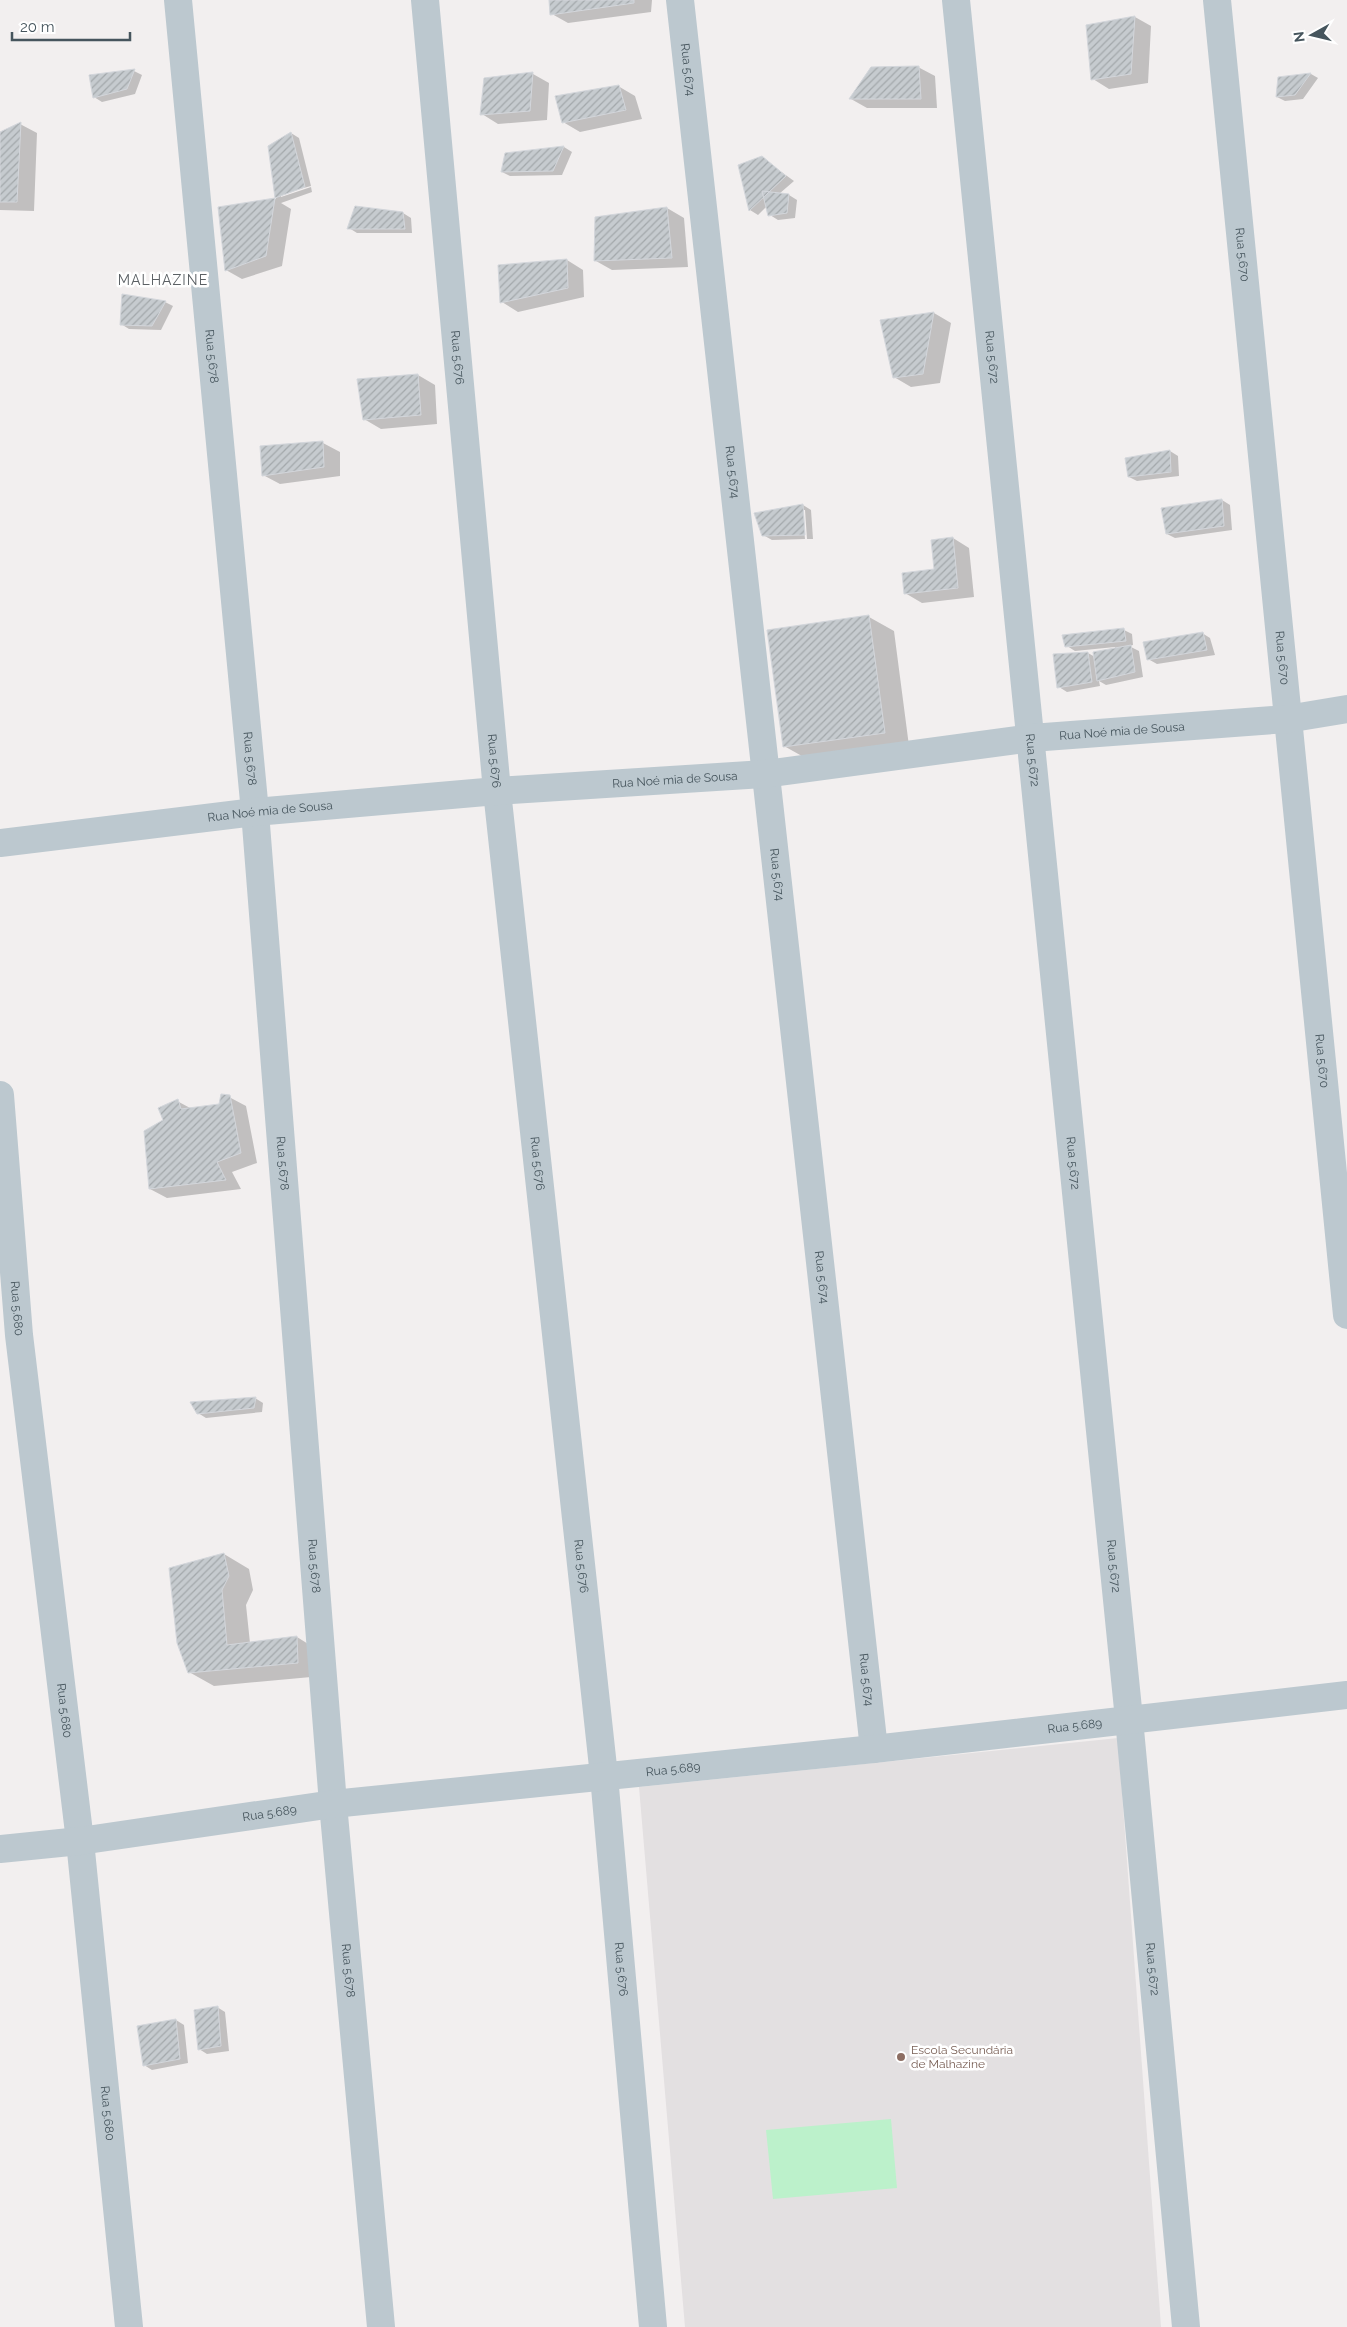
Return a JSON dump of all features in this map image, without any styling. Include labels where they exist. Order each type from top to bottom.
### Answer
[{"type":"street","name":"Rua 5.678","points":[[178,0],[255,812],[333,1804],[381,2327]]},
{"type":"street","name":"Rua 5.676","points":[[425,0],[497,791],[604,1776],[654,2327]]},
{"type":"street","name":"Rua 5.674","points":[[680,0],[874,1748]]},
{"type":"street","name":"Rua 5.672","points":[[956,0],[1130,1719],[1186,2327]]},
{"type":"street","name":"Rua 5.670","points":[[1217,0],[1347,1315]]},
{"type":"street","name":"Rua Noé mia de Sousa","points":[[0,843],[255,812],[497,791],[765,774],[1031,738],[1287,719],[1347,709]]},
{"type":"street","name":"Rua 5.680","points":[[0,1095],[19,1335],[80,1841],[129,2327]]},
{"type":"street","name":"Rua 5.689","points":[[0,1849],[80,1841],[333,1804],[874,1748],[1347,1695]]},
{"type":"shaded area","name":"Escola Secundária de Malhazine","points":[[1118,1738],[1161,2327],[685,2327],[639,1787]]},
{"type":"green space","points":[[891,2119],[897,2188],[773,2199],[766,2130]]},
{"type":"building","points":[[549,0],[634,0],[634,3],[550,15]]},
{"type":"building","points":[[1135,16],[1131,74],[1091,80],[1086,25]]},
{"type":"building","points":[[919,66],[921,99],[849,99],[871,67]]},
{"type":"building","points":[[135,69],[127,89],[93,98],[89,75]]},
{"type":"building","points":[[533,72],[530,111],[480,115],[484,78]]},
{"type":"building","points":[[1311,73],[1295,95],[1276,97],[1278,77]]},
{"type":"building","points":[[619,85],[626,110],[562,123],[555,96]]},
{"type":"building","points":[[21,122],[17,202],[0,202],[0,132]]},
{"type":"building","points":[[291,132],[305,187],[275,198],[268,146]]},
{"type":"building","points":[[564,146],[553,171],[501,172],[505,153]]},
{"type":"building","points":[[762,156],[786,176],[749,211],[738,165]]},
{"type":"building","points":[[762,191],[789,194],[787,213],[768,216]]},
{"type":"building","points":[[275,198],[266,256],[225,271],[218,207]]},
{"type":"building","points":[[355,206],[403,212],[405,229],[347,229]]},
{"type":"building","points":[[667,207],[672,258],[594,261],[595,217]]},
{"type":"building","points":[[567,259],[568,288],[500,303],[498,265]]},
{"type":"building","points":[[122,294],[166,301],[152,326],[120,325]]},
{"type":"building","points":[[934,312],[923,374],[893,378],[880,320]]},
{"type":"building","points":[[418,374],[421,415],[363,420],[357,379]]},
{"type":"building","points":[[323,441],[324,467],[262,476],[260,446]]},
{"type":"building","points":[[1170,450],[1171,472],[1128,477],[1125,458]]},
{"type":"building","points":[[1222,499],[1224,526],[1166,534],[1161,508]]},
{"type":"building","points":[[803,504],[805,535],[762,536],[754,513]]},
{"type":"building","points":[[953,537],[958,588],[904,594],[902,573],[934,569],[931,540]]},
{"type":"building","points":[[869,615],[885,733],[783,747],[767,630]]},
{"type":"building","points":[[1124,628],[1126,641],[1065,647],[1062,635]]},
{"type":"building","points":[[1203,632],[1207,650],[1147,660],[1143,642]]},
{"type":"building","points":[[1131,645],[1135,672],[1097,681],[1093,652]]},
{"type":"building","points":[[1088,652],[1092,682],[1057,688],[1053,654]]},
{"type":"building","points":[[221,1094],[230,1095],[241,1153],[217,1162],[226,1180],[149,1189],[144,1131],[163,1120],[158,1108],[178,1099],[181,1109],[219,1104]]},
{"type":"building","points":[[256,1397],[254,1408],[197,1414],[190,1402]]},
{"type":"building","points":[[224,1553],[229,1576],[222,1590],[227,1645],[297,1636],[298,1663],[188,1673],[177,1643],[169,1568]]},
{"type":"building","points":[[218,2006],[221,2046],[198,2050],[194,2010]]},
{"type":"building","points":[[176,2019],[180,2059],[143,2066],[137,2026]]},
{"type":"place","name":"Escola Secundária de Malhazine","points":[[901,2057]]},
{"type":"district","name":"MALHAZINE","points":[[163,280]]}]
